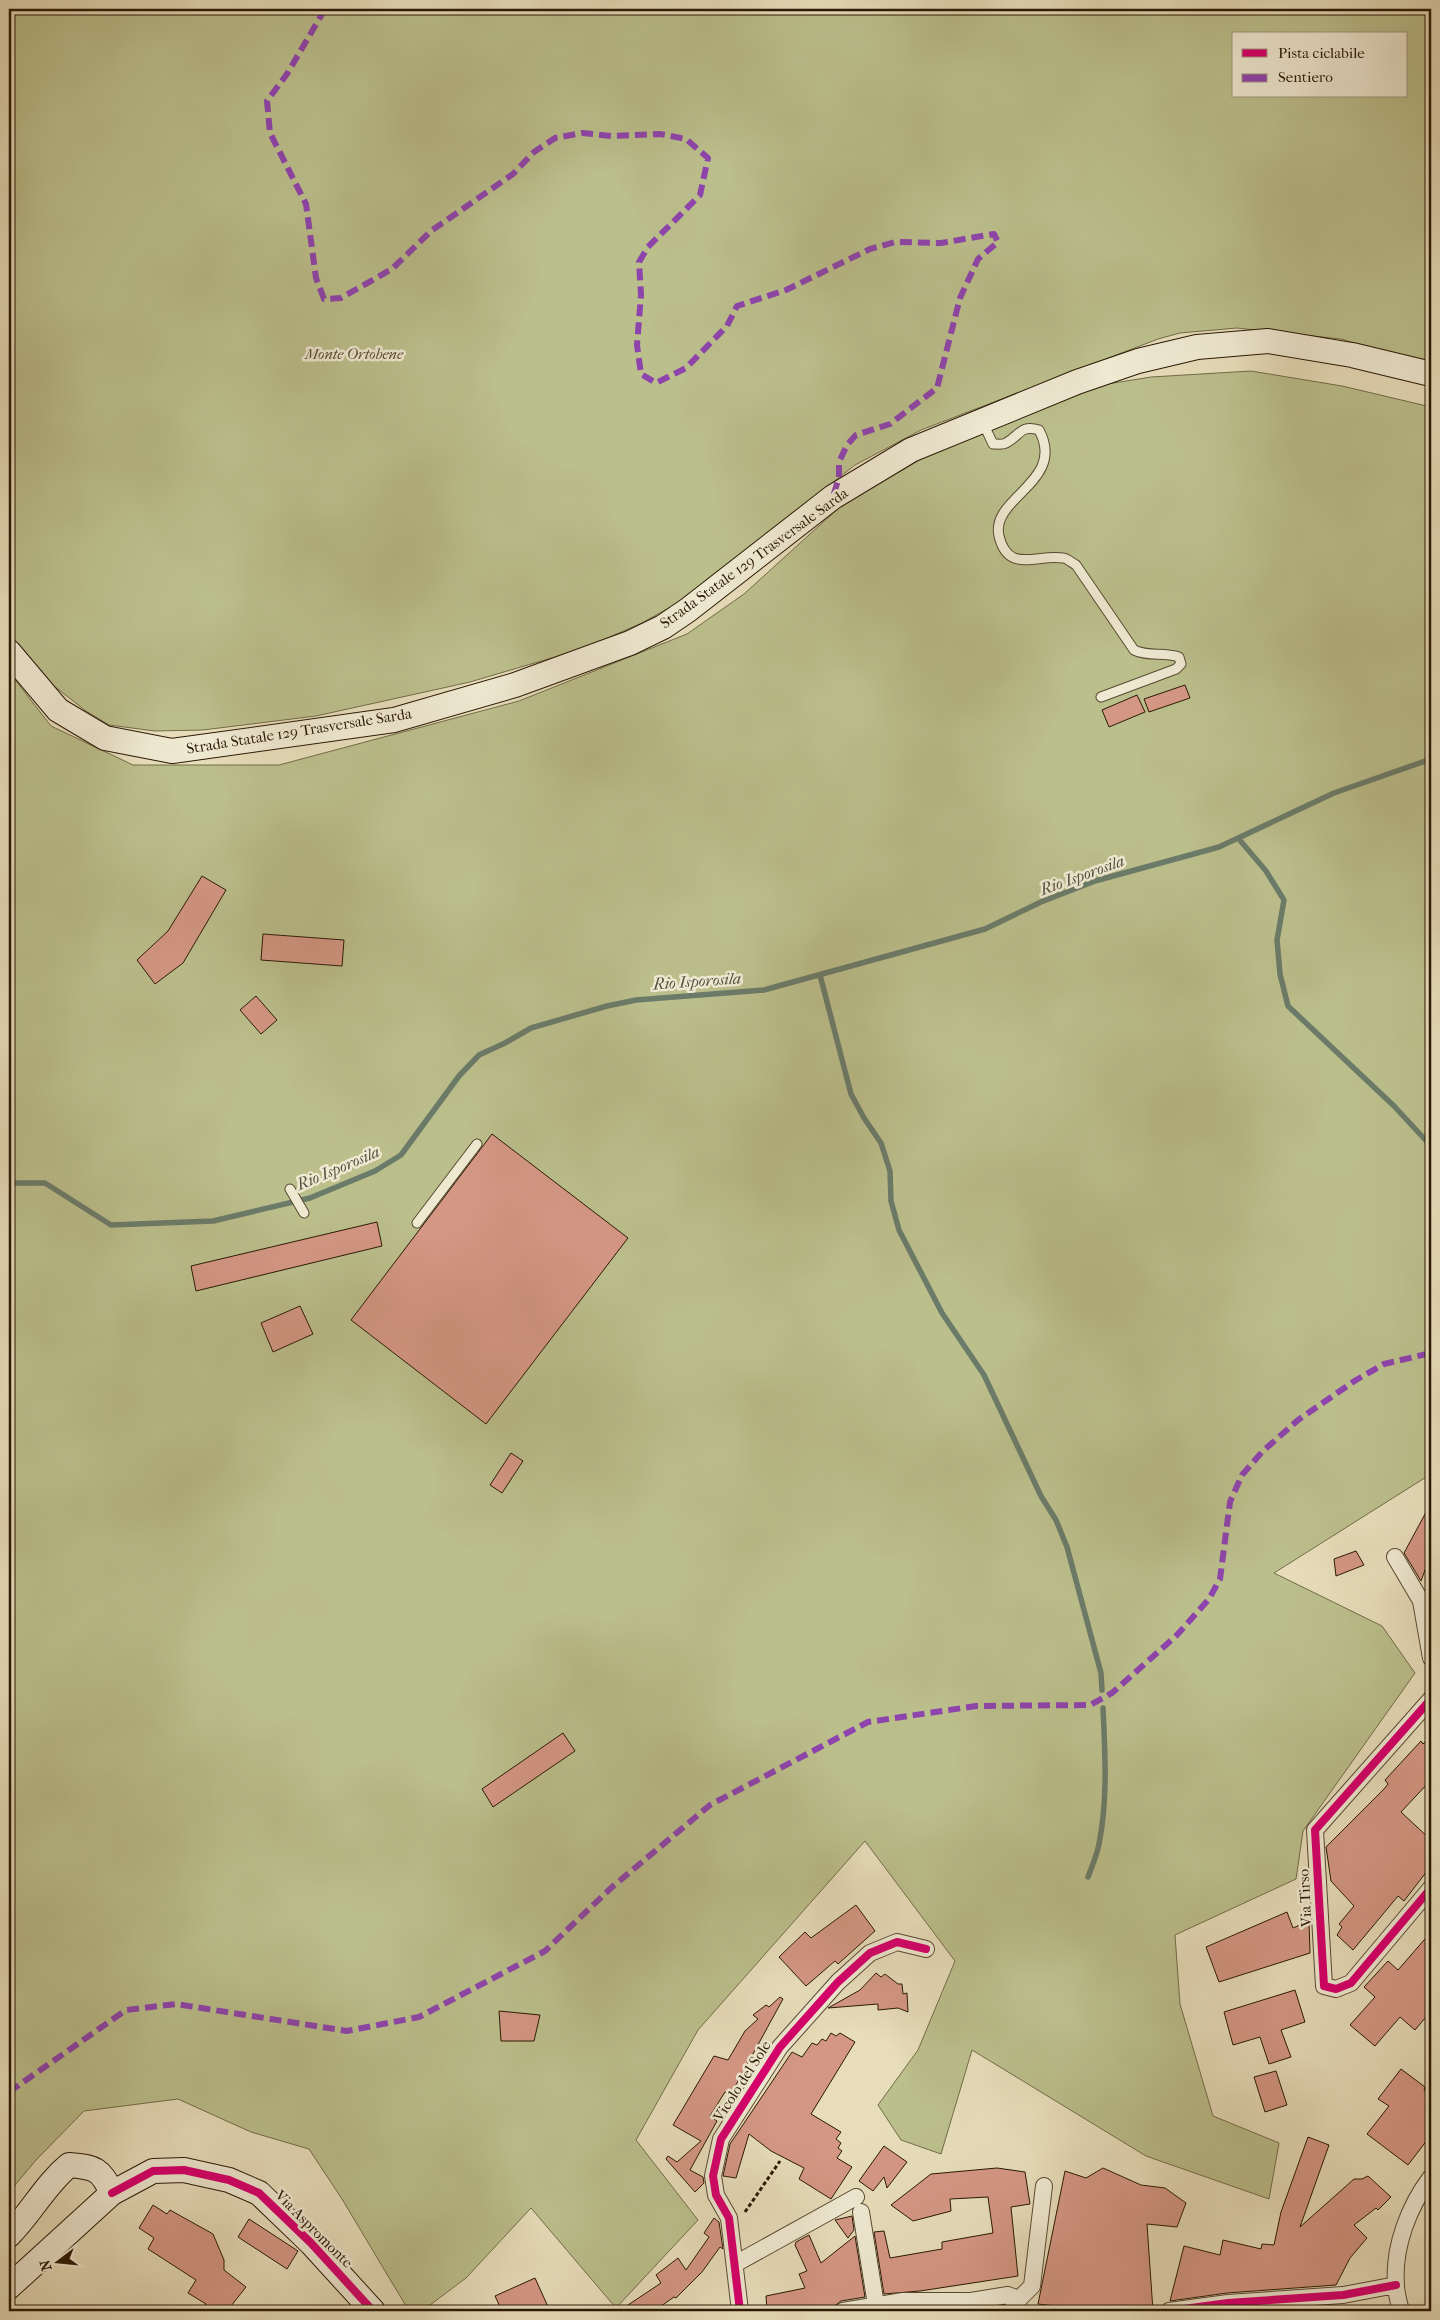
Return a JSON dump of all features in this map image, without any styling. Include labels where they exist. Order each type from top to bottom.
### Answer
[{"type":"main road","name":"Strada Statale 129 Trasversale Sarda","points":[[9,652],[58,710],[105,738],[172,751],[394,720],[515,685],[630,643],[663,627],[834,497],[911,450],[1086,379],[1138,361],[1198,347],[1268,342],[1352,355],[1431,374]]},
{"type":"main road","points":[[9,2235],[22,2222],[54,2178],[68,2166],[89,2167],[104,2175],[112,2193]]},
{"type":"main road","name":"Via Aspromonte","points":[[9,2287],[112,2193],[153,2171],[184,2170],[229,2180],[259,2193],[311,2243],[373,2311]]},
{"type":"street","points":[[1395,1557],[1421,1601],[1431,1658]]},
{"type":"street","name":"Via Tirso","points":[[1431,1699],[1315,1830],[1324,1986],[1336,1989],[1351,1983],[1431,1888]]},
{"type":"street","name":"Vicolo del Sole","points":[[740,2311],[729,2218],[716,2195],[713,2176],[721,2139],[780,2047],[838,1982],[870,1953],[896,1942],[926,1948]]},
{"type":"street","points":[[1401,2311],[1396,2284],[1398,2254],[1406,2222],[1418,2195],[1431,2177]]},
{"type":"street","points":[[1015,2306],[1032,2286],[1044,2186]]},
{"type":"street","points":[[735,2264],[858,2204],[876,2305]]},
{"type":"street","points":[[1169,2311],[1236,2307],[1343,2295],[1396,2284]]},
{"type":"street","points":[[843,2311],[903,2301],[972,2306],[1008,2295],[1013,2297],[1015,2306]]},
{"type":"lane","points":[[982,420],[993,444],[1005,444],[1021,430],[1031,427],[1040,430],[1044,438],[1046,451],[1042,469],[1003,514],[997,528],[1001,542],[1008,555],[1019,561],[1064,557],[1076,565],[1134,650],[1144,655],[1168,654],[1178,656],[1181,664],[1176,670],[1101,698]]},
{"type":"lane","points":[[417,1224],[477,1144]]},
{"type":"lane","points":[[290,1190],[304,1213]]},
{"type":"path","points":[[731,2233],[780,2161]]},
{"type":"green space","name":"Monte Ortobene","points":[[9,9],[1431,9],[1431,366],[1341,339],[1237,328],[1180,333],[1158,339],[921,430],[855,465],[683,600],[642,623],[582,649],[470,682],[316,716],[203,730],[155,731],[109,725],[86,711],[45,679],[9,636]]},
{"type":"green space","points":[[1251,371],[1342,386],[1431,407],[1431,1474],[1274,1573],[1382,1626],[1415,1673],[1303,1831],[1296,1879],[1175,1935],[1180,2004],[1213,2116],[1279,2143],[1269,2199],[1146,2156],[972,2050],[941,2154],[901,2140],[878,2105],[918,2050],[955,1961],[865,1841],[698,2030],[636,2140],[698,2220],[616,2308],[531,2208],[466,2278],[422,2311],[409,2311],[342,2199],[309,2149],[251,2132],[178,2099],[84,2111],[37,2159],[9,2192],[9,672],[51,726],[133,765],[279,765],[519,701],[687,634],[744,594],[842,505],[933,452],[1101,385],[1151,377]]},
{"type":"building","points":[[1185,685],[1190,698],[1149,712],[1144,699]]},
{"type":"building","points":[[1137,695],[1145,712],[1109,727],[1102,710]]},
{"type":"building","points":[[202,876],[226,890],[183,963],[155,984],[137,960],[168,931]]},
{"type":"building","points":[[263,934],[344,940],[342,966],[261,960]]},
{"type":"building","points":[[256,996],[277,1020],[261,1034],[240,1010]]},
{"type":"building","points":[[492,1134],[628,1238],[486,1424],[351,1320]]},
{"type":"building","points":[[377,1222],[382,1246],[196,1291],[191,1266]]},
{"type":"building","points":[[300,1306],[313,1334],[273,1352],[261,1323]]},
{"type":"building","points":[[511,1453],[523,1461],[502,1493],[490,1485]]},
{"type":"building","points":[[1431,1503],[1431,1564],[1428,1562],[1421,1581],[1404,1553]]},
{"type":"building","points":[[1356,1551],[1364,1565],[1336,1576],[1334,1559]]},
{"type":"building","points":[[563,1733],[575,1751],[493,1807],[482,1789]]},
{"type":"building","points":[[1431,1735],[1431,1780],[1401,1812],[1431,1840],[1431,1866],[1404,1901],[1398,1896],[1353,1950],[1337,1935],[1342,1927],[1339,1924],[1354,1906],[1331,1881],[1326,1847],[1384,1789],[1388,1784],[1385,1780],[1421,1741],[1423,1744]]},
{"type":"building","points":[[856,1905],[875,1931],[838,1964],[835,1961],[806,1986],[779,1957],[805,1932],[811,1938]]},
{"type":"building","points":[[1287,1912],[1293,1928],[1309,1921],[1310,1953],[1219,1982],[1206,1947]]},
{"type":"building","points":[[1431,1932],[1431,2011],[1415,2030],[1400,2017],[1375,2046],[1350,2025],[1375,1997],[1364,1987],[1388,1961],[1398,1970]]},
{"type":"building","points":[[876,1973],[881,1977],[885,1974],[898,1984],[902,1984],[903,1994],[907,1993],[908,2012],[898,2008],[878,2010],[878,2004],[828,2008],[860,1990]]},
{"type":"building","points":[[1295,1990],[1305,2022],[1281,2030],[1291,2057],[1269,2064],[1260,2037],[1233,2045],[1224,2012]]},
{"type":"building","points":[[780,1997],[783,1999],[731,2094],[725,2092],[710,2116],[717,2121],[690,2170],[703,2177],[704,2183],[695,2192],[666,2159],[668,2156],[677,2162],[701,2141],[673,2125],[714,2056],[728,2060],[745,2031],[758,2019],[753,2015],[766,2005],[769,2007]]},
{"type":"building","points":[[499,2011],[540,2015],[534,2041],[501,2041]]},
{"type":"building","points":[[831,2033],[836,2036],[840,2033],[855,2042],[811,2114],[841,2132],[836,2139],[841,2143],[838,2148],[842,2151],[837,2158],[852,2167],[831,2199],[799,2179],[804,2168],[771,2151],[749,2134],[736,2178],[723,2176],[730,2144],[792,2052],[802,2057],[812,2043],[817,2045],[822,2039],[826,2041]]},
{"type":"building","points":[[1401,2069],[1425,2087],[1424,2090],[1431,2095],[1431,2135],[1408,2165],[1367,2134],[1389,2106],[1378,2099]]},
{"type":"building","points":[[1276,2071],[1287,2105],[1265,2112],[1254,2077]]},
{"type":"building","points":[[1308,2137],[1329,2145],[1300,2227],[1354,2179],[1362,2179],[1368,2176],[1391,2197],[1378,2210],[1376,2208],[1354,2225],[1367,2238],[1350,2258],[1336,2285],[1227,2293],[1170,2301],[1184,2246],[1220,2255],[1223,2240],[1261,2249],[1262,2244],[1274,2245],[1281,2212]]},
{"type":"building","points":[[884,2146],[907,2162],[887,2188],[884,2177],[873,2191],[859,2181]]},
{"type":"building","points":[[997,2168],[1025,2172],[1030,2204],[1011,2207],[1018,2276],[920,2291],[884,2294],[874,2232],[884,2231],[890,2258],[942,2249],[942,2242],[993,2233],[988,2197],[950,2199],[951,2211],[913,2221],[891,2205],[931,2174]]},
{"type":"building","points":[[1103,2168],[1141,2185],[1165,2188],[1186,2203],[1177,2227],[1147,2224],[1153,2311],[1098,2311],[1038,2304],[1065,2171],[1086,2178]]},
{"type":"building","points":[[153,2205],[167,2214],[170,2210],[213,2234],[224,2260],[224,2270],[246,2287],[227,2311],[200,2311],[206,2304],[188,2293],[196,2280],[148,2249],[154,2238],[139,2228]]},
{"type":"building","points":[[852,2216],[854,2230],[848,2238],[835,2220]]},
{"type":"building","points":[[714,2218],[719,2222],[723,2249],[720,2247],[702,2272],[676,2298],[674,2297],[654,2311],[619,2311],[661,2283],[656,2275],[678,2258],[686,2270],[709,2237],[704,2233]]},
{"type":"building","points":[[249,2219],[298,2251],[287,2269],[238,2237]]},
{"type":"building","points":[[809,2235],[821,2263],[855,2236],[865,2297],[841,2301],[828,2311],[767,2311],[766,2296],[805,2288],[799,2274],[807,2271],[795,2245],[796,2242]]},
{"type":"building","points":[[535,2278],[550,2311],[502,2311],[495,2296]]},
{"type":"building","points":[[1326,2306],[1324,2311],[1254,2311]]},
{"type":"waterway","name":"Rio Isporosila","points":[[9,1186],[15,1183],[45,1183],[111,1225],[213,1221],[310,1198],[375,1171],[401,1155],[459,1076],[479,1055],[531,1028],[607,1006],[636,1000],[764,990],[985,929],[1041,902],[1095,881],[1219,847],[1334,793],[1431,759]]},
{"type":"waterway","points":[[1238,838],[1266,871],[1284,900],[1277,940],[1280,974],[1288,1006],[1394,1106],[1431,1146]]},
{"type":"waterway","points":[[820,975],[851,1094],[881,1143],[890,1171],[891,1201],[899,1230],[942,1313],[984,1375],[1041,1496],[1056,1520],[1067,1547],[1101,1673],[1102,1690]]},
{"type":"waterway","points":[[1088,1877],[1098,1848],[1104,1810],[1103,1708]]},
{"type":"marked path","points":[[325,9],[287,74],[267,101],[270,133],[306,204],[316,278],[324,299],[341,298],[392,269],[431,231],[513,174],[534,152],[555,138],[582,133],[612,136],[660,134],[686,139],[708,158],[700,195],[648,247],[639,262],[641,295],[637,345],[641,374],[656,383],[686,368],[727,326],[737,306],[786,290],[870,249],[895,242],[941,243],[994,234],[998,242],[978,259],[960,298],[937,388],[890,424],[856,435],[847,445],[839,462],[839,477],[833,497]]},
{"type":"marked path","points":[[9,2092],[126,2010],[176,2004],[347,2031],[419,2017],[545,1951],[611,1888],[710,1805],[868,1722],[976,1706],[1090,1705],[1112,1693],[1176,1636],[1209,1599],[1220,1579],[1230,1502],[1242,1475],[1262,1452],[1298,1420],[1356,1380],[1384,1364],[1431,1353]]},
{"type":"cycle path","points":[[1431,1699],[1315,1830],[1324,1986],[1336,1989],[1351,1983],[1431,1888]]},
{"type":"cycle path","points":[[740,2311],[729,2218],[716,2195],[713,2176],[721,2139],[780,2047],[838,1982],[870,1953],[897,1942],[926,1949]]},
{"type":"cycle path","points":[[112,2193],[153,2171],[184,2170],[229,2180],[259,2193],[311,2243],[373,2311]]},
{"type":"cycle path","points":[[1169,2311],[1228,2303],[1343,2295],[1396,2285]]}]
